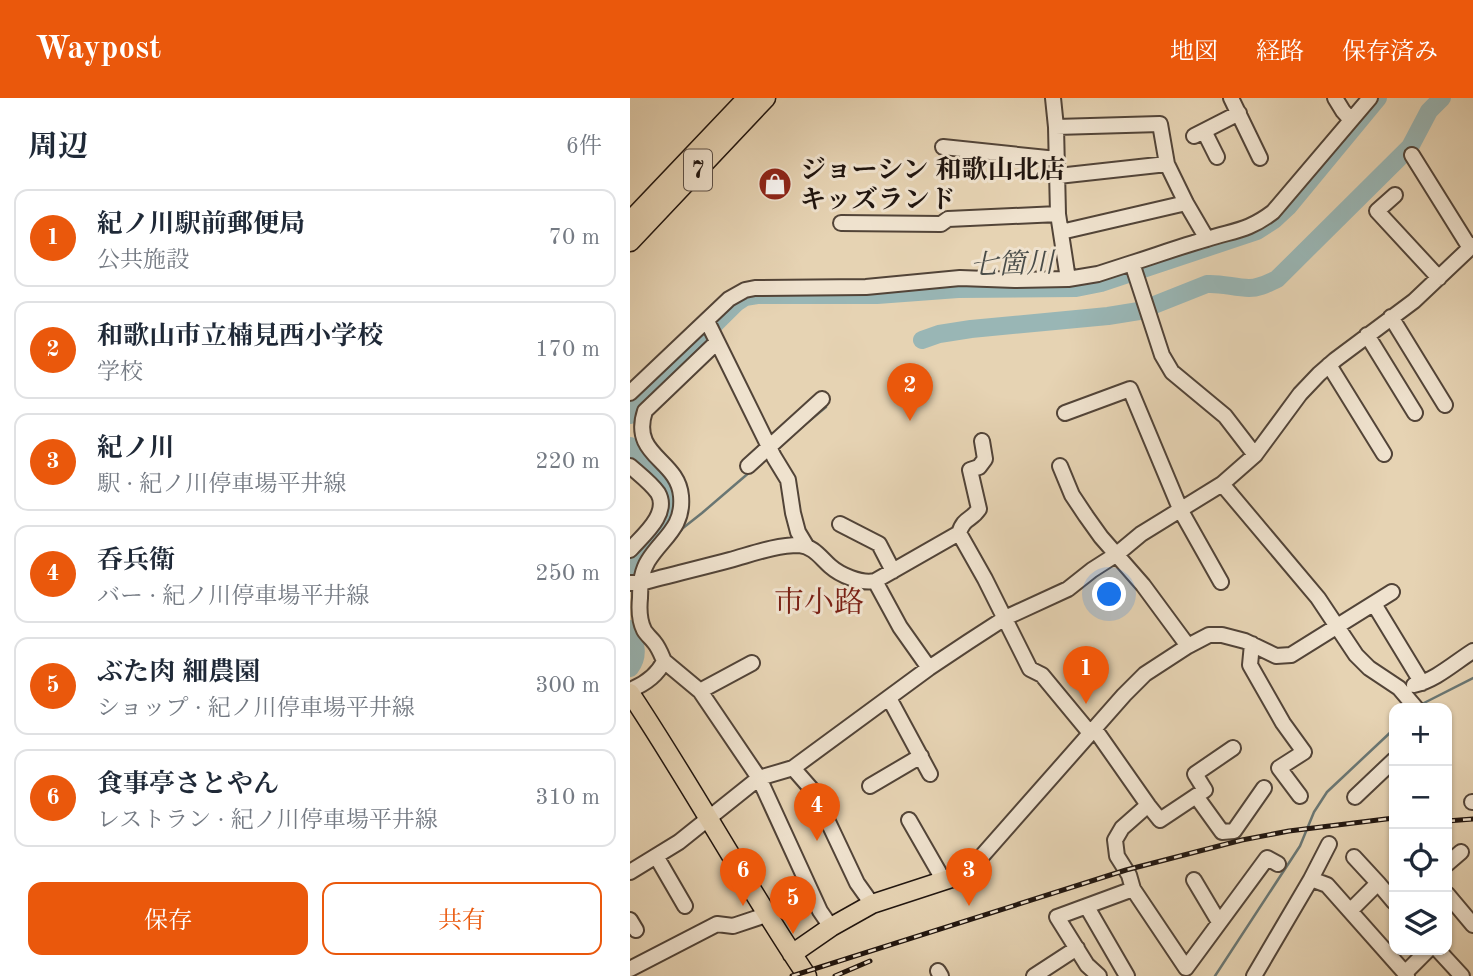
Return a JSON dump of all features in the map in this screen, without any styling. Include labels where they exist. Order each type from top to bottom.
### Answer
[{"type":"main road","name":"7","points":[[630,221],[747,98]]},
{"type":"main road","name":"7","points":[[630,242],[766,98]]},
{"type":"main road","points":[[630,691],[766,915],[807,976]]},
{"type":"main road","points":[[792,954],[831,927],[872,904],[967,873]]},
{"type":"street","points":[[1053,98],[1058,214],[1068,279]]},
{"type":"street","points":[[1231,98],[1260,158]]},
{"type":"street","points":[[1335,98],[1351,120]]},
{"type":"street","points":[[831,927],[820,911],[759,778],[700,691],[664,661],[657,645],[644,630],[636,583],[648,560],[672,531],[681,512],[680,488],[674,478],[634,434],[645,411],[712,330],[726,302],[745,290],[866,287],[960,278],[1068,279],[1133,268],[1207,239],[1243,230],[1258,223],[1273,212],[1370,98]]},
{"type":"street","points":[[1217,157],[1199,134],[1238,113]]},
{"type":"street","points":[[1056,127],[1160,124],[1167,163],[1207,239]]},
{"type":"street","points":[[943,147],[1057,159]]},
{"type":"street","points":[[630,872],[679,842],[759,778],[793,768],[929,668],[1005,618],[1068,589],[1118,554],[1141,534],[1222,484],[1255,455],[1300,394],[1329,365],[1414,301],[1471,246],[1412,155]]},
{"type":"street","points":[[1058,176],[1167,163]]},
{"type":"street","points":[[1395,195],[1377,211],[1439,278]]},
{"type":"street","points":[[1061,232],[1186,203]]},
{"type":"street","points":[[841,223],[941,224],[948,219],[1058,214]]},
{"type":"street","points":[[1133,268],[1162,355],[1172,372],[1225,416],[1255,455]]},
{"type":"street","points":[[1391,317],[1445,405]]},
{"type":"street","points":[[630,393],[712,330]]},
{"type":"street","points":[[712,330],[788,480],[798,532],[807,547]]},
{"type":"street","points":[[1367,335],[1415,413]]},
{"type":"street","points":[[1329,365],[1384,454]]},
{"type":"street","points":[[1065,414],[1130,388],[1181,510],[1221,582]]},
{"type":"street","points":[[748,466],[771,451],[822,399]]},
{"type":"street","points":[[636,583],[765,550],[799,545],[817,553],[832,568],[849,576],[875,582],[959,533],[962,523],[979,509],[970,470],[979,467],[985,459],[982,441]]},
{"type":"street","points":[[630,466],[659,494],[661,507],[658,516],[630,550]]},
{"type":"street","points":[[1060,466],[1072,495],[1101,537],[1118,554],[1188,646]]},
{"type":"street","points":[[1222,484],[1318,598],[1356,655],[1369,668],[1399,688],[1412,703]]},
{"type":"street","points":[[840,524],[879,544],[894,571]]},
{"type":"street","points":[[959,533],[1030,668],[1042,675],[1092,731],[1160,820],[1205,790],[1195,774],[1233,748]]},
{"type":"street","points":[[875,582],[900,628],[929,668]]},
{"type":"street","points":[[967,873],[1145,674],[1209,635],[1222,635],[1252,644],[1276,656],[1291,655],[1392,592]]},
{"type":"street","points":[[1374,604],[1422,684]]},
{"type":"street","points":[[1252,644],[1250,665],[1283,723],[1304,752],[1279,768],[1300,796]]},
{"type":"street","points":[[1399,688],[1422,684],[1473,651]]},
{"type":"street","points":[[630,691],[660,670],[664,661]]},
{"type":"street","points":[[700,691],[752,663]]},
{"type":"street","points":[[889,698],[930,774]]},
{"type":"street","points":[[870,786],[921,756]]},
{"type":"street","points":[[1355,797],[1389,765]]},
{"type":"street","points":[[793,768],[814,792],[857,883],[872,904]]},
{"type":"street","points":[[1196,796],[1222,831],[1234,831],[1264,788]]},
{"type":"street","points":[[1147,805],[1122,828],[1115,840],[1117,856],[1129,875],[1133,890],[1182,972],[1267,858],[1278,864]]},
{"type":"street","points":[[909,820],[944,881]]},
{"type":"street","points":[[1254,976],[1329,844]]},
{"type":"street","points":[[1452,860],[1461,852]]},
{"type":"street","points":[[656,856],[685,906]]},
{"type":"street","points":[[1354,857],[1389,896]]},
{"type":"street","points":[[1311,879],[1327,886],[1406,975],[1424,955]]},
{"type":"street","points":[[1194,880],[1219,922]]},
{"type":"street","points":[[1350,911],[1378,883]]},
{"type":"street","points":[[1099,976],[1087,965],[1058,917],[1133,890]]},
{"type":"street","points":[[1452,900],[1473,925]]},
{"type":"street","points":[[1087,907],[1127,976]]},
{"type":"street","points":[[630,968],[717,924],[733,926],[766,915]]},
{"type":"street","points":[[1034,976],[1077,948]]},
{"type":"street","points":[[1443,955],[1462,976]]},
{"type":"waterway","name":"七箇川","points":[[630,415],[640,398],[745,297],[877,295],[958,289],[1076,288],[1101,283],[1257,231],[1288,207],[1378,98]]},
{"type":"waterway","points":[[922,340],[939,334],[971,329],[1139,311],[1207,284],[1249,288],[1277,279],[1410,147],[1429,111],[1442,98]]},
{"type":"waterway","points":[[785,441],[826,407]]},
{"type":"waterway","name":"七箇川","points":[[630,446],[662,482],[670,500],[670,512],[665,523],[630,576]]},
{"type":"waterway","points":[[653,565],[683,528],[751,471]]},
{"type":"waterway","name":"七箇川","points":[[631,572],[639,572]]},
{"type":"waterway","name":"七箇川","points":[[630,629],[636,654],[630,668]]},
{"type":"waterway","points":[[1424,703],[1473,678]]},
{"type":"waterway","points":[[1215,976],[1300,846],[1314,812],[1327,792],[1389,734]]},
{"type":"railway","points":[[792,976],[1126,870],[1242,840],[1289,831],[1389,819]]},
{"type":"railway","points":[[1452,821],[1473,819]]},
{"type":"railway","points":[[835,976],[870,961]]},
{"type":"place","name":"ジョーシン 和歌山北店 キッズランド","points":[[775,184]]},
{"type":"place","name":"和歌山市立楠見西小学校","points":[[910,421]]},
{"type":"place","name":"紀ノ川駅前郵便局","points":[[1086,704]]},
{"type":"place","name":"呑兵衛","points":[[817,841]]},
{"type":"place","name":"食事亭さとやん","points":[[743,906]]},
{"type":"place","name":"紀ノ川","points":[[969,906]]},
{"type":"place","name":"ぶた肉 細農園","points":[[793,934]]},
{"type":"district","name":"市小路","points":[[819,602]]}]
